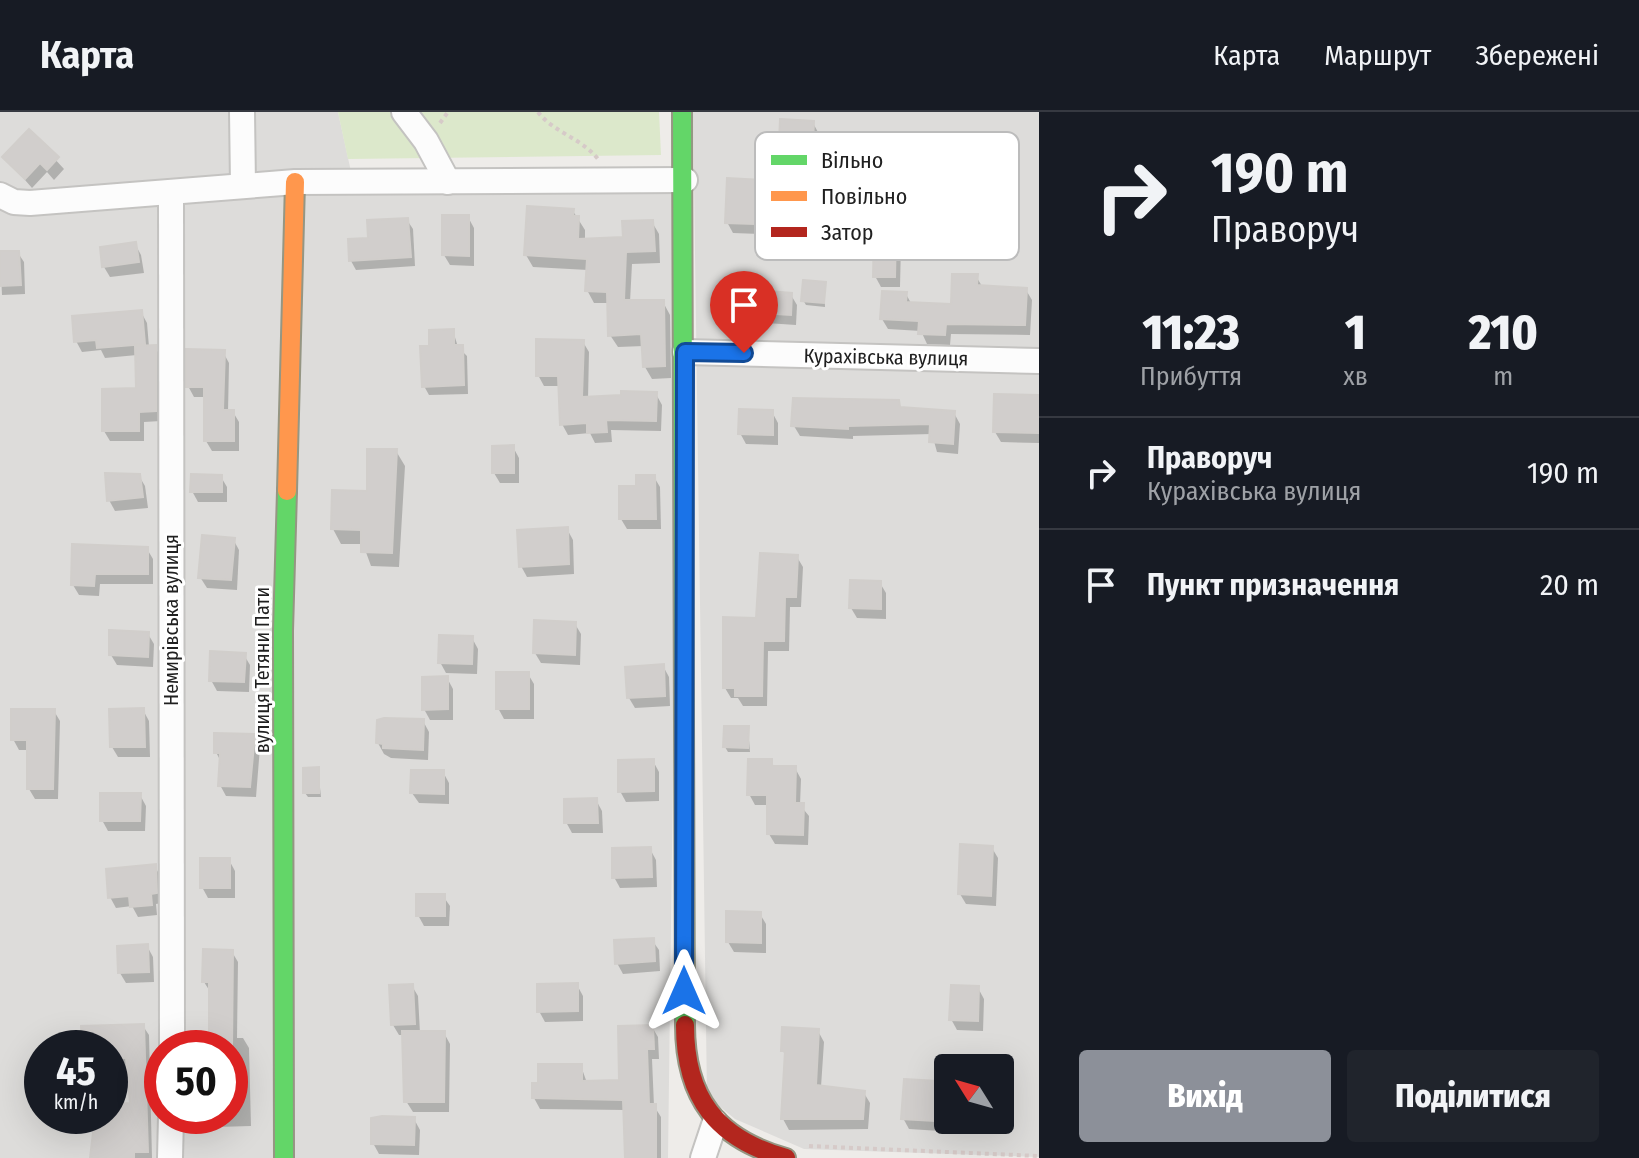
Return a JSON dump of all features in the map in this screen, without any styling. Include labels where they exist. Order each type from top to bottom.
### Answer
[{"type":"main road","points":[[682,112],[685,180],[685,1047],[694,1088],[715,1122],[732,1139],[756,1151],[786,1158]]},
{"type":"main road","name":"вулиця Тетяни Пати","points":[[284,1158],[283,631],[295,182]]},
{"type":"street","points":[[242,112],[243,185]]},
{"type":"street","points":[[404,112],[426,141],[448,182]]},
{"type":"street","points":[[0,196],[14,202],[30,203],[295,182],[685,180]]},
{"type":"street","name":"Немирівська вулиця","points":[[171,192],[172,1030]]},
{"type":"street","name":"Курахівська вулиця","points":[[685,352],[1039,361]]},
{"type":"street","points":[[703,1158],[715,1122]]},
{"type":"street","points":[[170,1158],[171,1134]]},
{"type":"path","points":[[538,112],[545,121],[580,139],[597,157],[610,179]]},
{"type":"path","points":[[803,1146],[1039,1156]]},
{"type":"shaded area","points":[[0,112],[338,112],[355,190],[674,193],[677,462],[668,1158],[0,1158]]},
{"type":"shaded area","points":[[693,112],[1039,112],[1039,1157],[804,1149],[735,1119],[707,1096]]},
{"type":"green space","points":[[338,112],[659,112],[661,155],[348,159]]},
{"type":"building","points":[[780,119],[814,121],[814,132],[779,132]]},
{"type":"building","points":[[29,129],[59,157],[47,170],[40,163],[25,179],[2,157]]},
{"type":"building","points":[[727,178],[755,180],[755,224],[725,223]]},
{"type":"building","points":[[527,206],[574,209],[573,216],[579,216],[578,239],[623,237],[622,221],[653,220],[655,251],[626,252],[624,300],[664,300],[665,366],[643,367],[641,334],[608,336],[607,292],[585,291],[587,259],[524,255]]},
{"type":"building","points":[[442,215],[469,215],[469,256],[442,255]]},
{"type":"building","points":[[408,218],[411,257],[349,261],[348,239],[368,238],[367,220]]},
{"type":"building","points":[[136,242],[139,262],[102,267],[100,247]]},
{"type":"building","points":[[0,251],[19,251],[21,285],[0,286]]},
{"type":"building","points":[[873,260],[895,260],[895,277],[873,277]]},
{"type":"building","points":[[952,274],[978,274],[977,285],[1027,288],[1025,325],[946,324],[945,335],[918,334],[919,321],[880,319],[882,291],[907,292],[906,302],[951,304]]},
{"type":"building","points":[[803,280],[826,282],[824,303],[801,301]]},
{"type":"building","points":[[745,289],[792,293],[791,315],[743,312]]},
{"type":"building","points":[[142,310],[145,344],[97,348],[96,340],[74,342],[72,316]]},
{"type":"building","points":[[454,329],[454,345],[463,345],[464,385],[422,387],[420,346],[429,346],[429,330]]},
{"type":"building","points":[[536,339],[584,340],[582,397],[621,395],[621,391],[657,392],[656,421],[606,420],[607,432],[587,433],[587,423],[560,425],[558,376],[536,376]]},
{"type":"building","points":[[156,345],[156,411],[139,412],[139,431],[102,431],[102,389],[136,388],[135,346]]},
{"type":"building","points":[[186,349],[225,350],[223,410],[234,410],[234,441],[204,441],[204,387],[186,387]]},
{"type":"building","points":[[994,394],[1039,395],[1039,433],[993,432]]},
{"type":"building","points":[[793,398],[899,400],[900,407],[955,411],[953,444],[929,442],[930,424],[848,426],[848,429],[791,426]]},
{"type":"building","points":[[739,409],[773,410],[773,435],[738,434]]},
{"type":"building","points":[[514,445],[514,473],[492,473],[492,446]]},
{"type":"building","points":[[367,449],[397,449],[392,553],[361,552],[361,530],[331,529],[332,490],[367,491]]},
{"type":"building","points":[[105,473],[140,474],[143,497],[107,501]]},
{"type":"building","points":[[191,474],[222,475],[222,492],[190,492]]},
{"type":"building","points":[[636,475],[655,475],[656,519],[619,519],[619,486],[636,486]]},
{"type":"building","points":[[568,527],[569,564],[519,567],[517,530]]},
{"type":"building","points":[[202,535],[235,538],[231,580],[198,578]]},
{"type":"building","points":[[72,544],[148,547],[148,574],[95,574],[94,586],[71,585]]},
{"type":"building","points":[[760,553],[798,555],[796,597],[785,597],[784,641],[763,641],[762,696],[735,696],[735,688],[723,688],[723,617],[756,618]]},
{"type":"building","points":[[850,580],[881,581],[881,609],[849,608]]},
{"type":"building","points":[[534,620],[576,622],[575,655],[533,653]]},
{"type":"building","points":[[109,630],[149,632],[148,657],[109,655]]},
{"type":"building","points":[[439,635],[473,636],[472,664],[438,663]]},
{"type":"building","points":[[210,651],[246,653],[244,682],[209,681]]},
{"type":"building","points":[[664,664],[665,696],[627,698],[625,667]]},
{"type":"building","points":[[496,672],[529,672],[529,709],[496,709]]},
{"type":"building","points":[[448,676],[448,709],[422,710],[422,677]]},
{"type":"building","points":[[144,708],[145,747],[110,747],[109,709]]},
{"type":"building","points":[[11,709],[55,709],[53,789],[27,789],[27,740],[11,740]]},
{"type":"building","points":[[424,719],[423,750],[383,748],[383,744],[376,743],[377,720]]},
{"type":"building","points":[[724,726],[749,726],[748,748],[723,747]]},
{"type":"building","points":[[214,733],[255,734],[250,787],[218,786],[220,753],[214,753]]},
{"type":"building","points":[[654,759],[654,791],[618,792],[618,760]]},
{"type":"building","points":[[748,759],[772,759],[772,766],[796,766],[795,803],[804,803],[803,835],[767,834],[767,795],[747,795]]},
{"type":"building","points":[[319,767],[319,793],[303,793],[303,768]]},
{"type":"building","points":[[411,770],[444,770],[444,794],[410,793]]},
{"type":"building","points":[[100,793],[141,793],[140,821],[100,821]]},
{"type":"building","points":[[597,798],[598,823],[564,823],[564,799]]},
{"type":"building","points":[[960,844],[993,846],[991,896],[958,894]]},
{"type":"building","points":[[651,847],[652,877],[612,878],[612,848]]},
{"type":"building","points":[[200,858],[230,858],[230,888],[200,888]]},
{"type":"building","points":[[156,864],[157,893],[151,894],[152,905],[130,907],[129,896],[108,898],[106,869]]},
{"type":"building","points":[[416,894],[445,894],[445,916],[416,916]]},
{"type":"building","points":[[726,911],[761,912],[761,943],[726,942]]},
{"type":"building","points":[[654,938],[655,961],[615,964],[614,940]]},
{"type":"building","points":[[148,944],[149,972],[118,973],[117,946]]},
{"type":"building","points":[[203,949],[233,950],[232,1030],[209,1030],[209,982],[202,982]]},
{"type":"building","points":[[578,983],[578,1011],[537,1012],[537,984]]},
{"type":"building","points":[[413,984],[415,1024],[391,1025],[389,985]]},
{"type":"building","points":[[951,985],[979,986],[978,1021],[949,1020]]},
{"type":"building","points":[[144,1024],[144,1134],[147,1134],[148,1152],[134,1152],[134,1158],[90,1158],[93,1134],[128,1134],[128,1030],[81,1030],[81,1026]]},
{"type":"building","points":[[653,1025],[654,1049],[647,1049],[649,1104],[656,1104],[656,1158],[625,1158],[623,1100],[532,1098],[532,1083],[538,1083],[538,1064],[582,1064],[582,1081],[619,1080],[618,1026]]},
{"type":"building","points":[[782,1027],[819,1029],[816,1085],[865,1091],[863,1119],[781,1119],[785,1051],[781,1051]]},
{"type":"building","points":[[402,1031],[445,1031],[444,1102],[404,1102]]},
{"type":"building","points":[[904,1079],[934,1081],[934,1121],[901,1119]]},
{"type":"building","points":[[415,1117],[414,1145],[371,1144],[371,1118]]},
{"type":"traffic: fast","points":[[682,112],[685,1025]]},
{"type":"traffic: fast","points":[[284,1158],[283,631],[287,491]]},
{"type":"traffic: slow","points":[[287,491],[295,182]]},
{"type":"traffic: jam","points":[[685,1025],[691,1074],[710,1112],[741,1139],[786,1158]]},
{"type":"route","points":[[684,991],[685,352],[744,353]]}]
